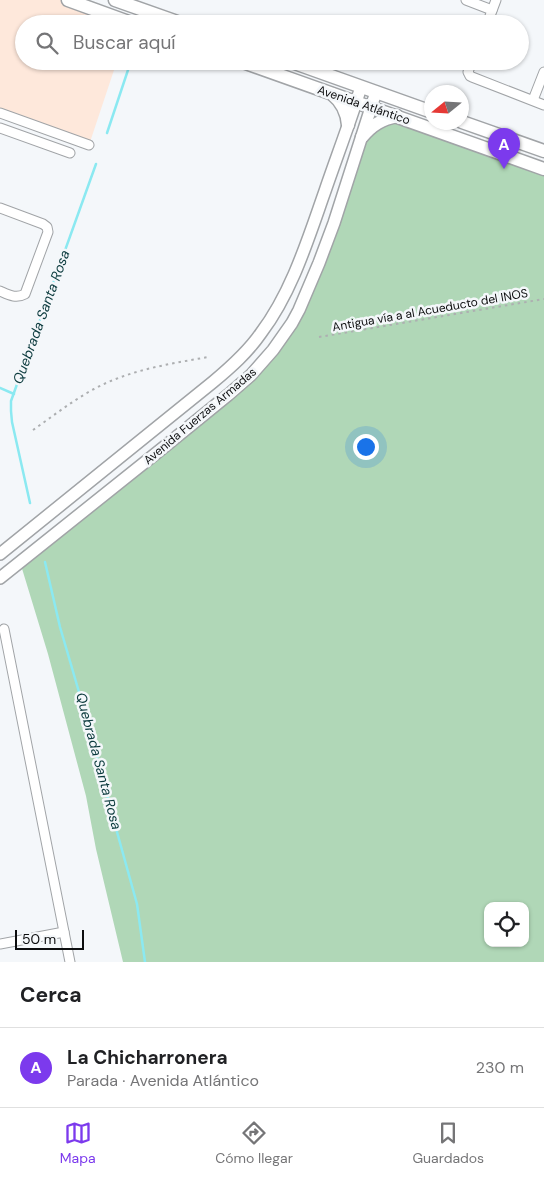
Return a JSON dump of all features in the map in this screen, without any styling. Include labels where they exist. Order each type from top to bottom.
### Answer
[{"type":"main road","points":[[68,0],[109,15]]},
{"type":"main road","points":[[115,0],[158,15]]},
{"type":"main road","name":"Avenida Atlántico","points":[[265,70],[544,169]]},
{"type":"main road","name":"Avenida Atlántico","points":[[314,70],[424,109]]},
{"type":"main road","points":[[332,94],[342,104],[348,125]]},
{"type":"main road","points":[[362,137],[374,124],[397,116]]},
{"type":"main road","points":[[469,124],[544,151]]},
{"type":"street","points":[[466,0],[492,10]]},
{"type":"street","points":[[490,15],[496,0]]},
{"type":"street","points":[[469,70],[468,72],[472,77],[544,105]]},
{"type":"street","points":[[533,100],[544,72]]},
{"type":"street","name":"Avenida Fuerzas Armadas","points":[[0,554],[213,382],[241,358],[261,334],[278,306],[296,269],[361,87]]},
{"type":"street","name":"Avenida Fuerzas Armadas","points":[[0,578],[220,401],[273,350],[292,323],[312,282],[334,223],[376,92]]},
{"type":"street","points":[[0,113],[89,146]]},
{"type":"street","points":[[0,128],[70,153]]},
{"type":"street","points":[[0,208],[43,224],[47,227],[48,232],[25,294],[20,297],[14,297],[0,291]]},
{"type":"street","points":[[4,629],[70,962]]},
{"type":"street","points":[[0,944],[64,932]]},
{"type":"path","name":"Antigua vía a al Acueducto del INOS","points":[[319,337],[544,299]]},
{"type":"path","points":[[33,430],[70,404],[106,384],[149,368],[208,357]]},
{"type":"shaded area","points":[[0,0],[68,0],[106,15],[15,15],[15,70],[114,70],[89,145],[0,113]]},
{"type":"green space","points":[[387,118],[544,169],[544,962],[123,962],[96,849],[86,796],[48,654],[20,562],[228,395],[292,323],[362,137]]},
{"type":"waterway","name":"Quebrada Santa Rosa","points":[[107,133],[128,70]]},
{"type":"waterway","name":"Quebrada Santa Rosa","points":[[30,503],[12,422],[11,401],[96,164]]},
{"type":"waterway","points":[[0,388],[14,394]]},
{"type":"waterway","name":"Quebrada Santa Rosa","points":[[45,562],[60,627],[137,904],[145,962]]},
{"type":"place","name":"La Chicharronera","points":[[504,169]]}]
